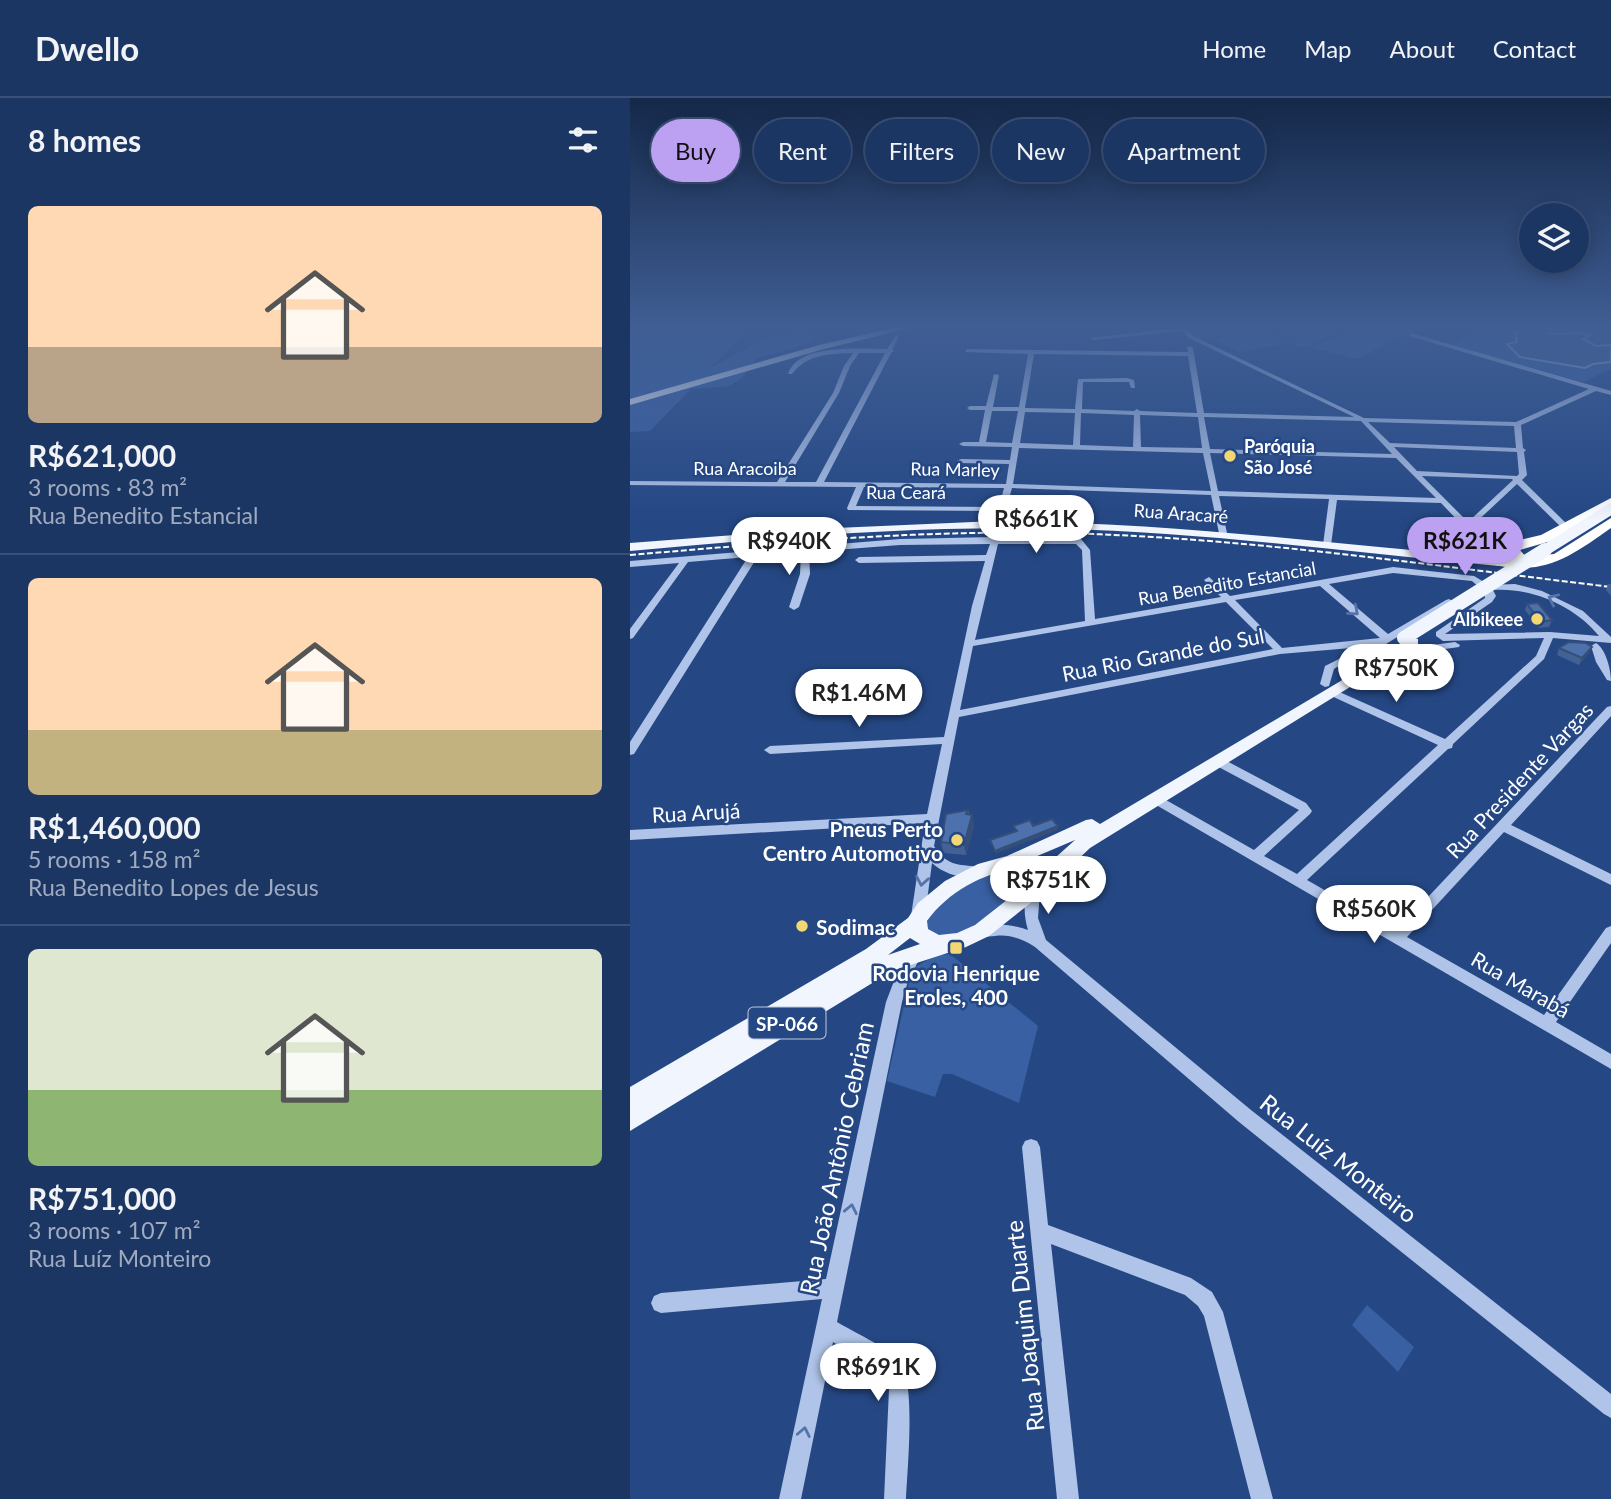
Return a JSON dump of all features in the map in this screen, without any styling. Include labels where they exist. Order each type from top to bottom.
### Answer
[{"type":"highway","points":[[630,396],[650,390]]},
{"type":"highway","points":[[630,402],[671,390]]},
{"type":"highway","points":[[1496,554],[1546,538],[1611,502]]},
{"type":"highway","points":[[1496,554],[1519,562],[1541,563],[1558,559],[1610,519]]},
{"type":"main road","name":"SP-066","points":[[630,1100],[873,955],[917,920],[947,890],[979,872],[1077,833],[1328,688],[1610,519]]},
{"type":"main road","name":"Rua Aracaré","points":[[630,547],[825,531],[998,524],[1223,533],[1434,557],[1496,554]]},
{"type":"main road","name":"SP-066","points":[[630,1119],[886,965],[974,934],[1009,914],[1034,891],[1057,864],[1083,843],[1217,761],[1328,688],[1396,653],[1409,640]]},
{"type":"main road","points":[[1006,862],[1025,861],[1037,867],[1039,871],[1034,891]]},
{"type":"main road","points":[[917,920],[918,934],[925,941],[937,944],[951,942]]},
{"type":"street","points":[[780,484],[837,390]]},
{"type":"street","points":[[820,484],[870,390]]},
{"type":"street","points":[[982,444],[992,390]]},
{"type":"street","points":[[998,524],[1009,486],[1025,390]]},
{"type":"street","points":[[1076,446],[1080,390]]},
{"type":"street","points":[[1195,390],[1223,533]]},
{"type":"street","points":[[1303,390],[1361,418],[1496,554]]},
{"type":"street","points":[[970,408],[1133,409],[1517,424],[1590,390]]},
{"type":"street","points":[[1133,409],[1138,447]]},
{"type":"street","points":[[1468,526],[1519,480],[1524,470],[1517,424]]},
{"type":"street","points":[[963,444],[1397,456]]},
{"type":"street","points":[[1387,445],[1522,450]]},
{"type":"street","points":[[961,461],[1013,461]]},
{"type":"street","points":[[1415,473],[1507,476],[1519,480],[1566,527]]},
{"type":"street","name":"Rua Aracoiba","points":[[630,484],[861,484]]},
{"type":"street","name":"Rua Marley","points":[[861,484],[1441,500]]},
{"type":"street","name":"Rua Ceará","points":[[861,484],[851,508],[1002,509]]},
{"type":"street","points":[[1327,545],[1334,497]]},
{"type":"street","points":[[917,920],[932,818],[969,644],[995,540]]},
{"type":"street","points":[[630,564],[900,542],[1077,541],[1086,550],[1090,623]]},
{"type":"street","points":[[794,607],[805,574],[805,550]]},
{"type":"street","points":[[630,751],[754,555]]},
{"type":"street","points":[[859,560],[989,558]]},
{"type":"street","points":[[630,636],[685,560]]},
{"type":"street","name":"Rua Benedito Estancial","points":[[969,644],[1401,570],[1474,579],[1488,589]]},
{"type":"street","points":[[1209,580],[1280,651]]},
{"type":"street","points":[[1321,582],[1384,641]]},
{"type":"street","points":[[1448,745],[1328,688],[1329,668],[1384,641],[1475,590],[1513,587],[1554,599],[1598,628],[1609,644]]},
{"type":"street","points":[[1488,589],[1491,596],[1489,600],[1439,634],[1443,638],[1549,638],[1609,644]]},
{"type":"street","points":[[1396,653],[1437,646],[1549,638],[1596,646],[1609,644]]},
{"type":"street","points":[[1297,882],[1541,657],[1549,638]]},
{"type":"street","name":"Rua Rio Grande do Sul","points":[[954,715],[1280,651],[1384,641]]},
{"type":"street","points":[[1596,646],[1601,662],[1611,678]]},
{"type":"street","name":"Rua Presidente Vargas","points":[[1398,938],[1611,709]]},
{"type":"street","points":[[770,750],[949,740]]},
{"type":"street","points":[[1217,761],[1301,806],[1305,814],[1254,857]]},
{"type":"street","name":"Rua Marabá","points":[[1155,799],[1611,1062]]},
{"type":"street","name":"Rua Arujá","points":[[630,835],[932,818]]},
{"type":"street","points":[[1504,827],[1611,880]]},
{"type":"street","points":[[928,845],[935,860],[943,867],[960,872],[979,872]]},
{"type":"street","points":[[1034,891],[1031,918],[1040,943]]},
{"type":"street","name":"Rua Luíz Monteiro","points":[[974,934],[1008,929],[1027,934],[1040,943],[1245,1116],[1611,1407]]},
{"type":"street","points":[[1547,1023],[1611,932]]},
{"type":"street","name":"Rua João Antônio Cebriam","points":[[790,1499],[894,1002],[915,954]]},
{"type":"street","name":"Rua Joaquim Duarte","points":[[1031,1147],[1068,1499]]},
{"type":"street","points":[[1040,1231],[1191,1288],[1205,1299],[1213,1312],[1262,1499]]},
{"type":"street","points":[[661,1303],[834,1288]]},
{"type":"street","points":[[825,1326],[881,1358],[895,1371],[899,1389],[895,1499]]},
{"type":"shaded area","points":[[630,390],[690,390],[650,431],[630,432]]},
{"type":"shaded area","points":[[1013,865],[1028,874],[1016,897],[975,925],[934,939],[925,926],[951,895],[975,880]]},
{"type":"shaded area","points":[[950,954],[1038,1026],[1019,1103],[952,1074],[943,1074],[935,1097],[887,1081],[912,969],[936,955]]},
{"type":"shaded area","points":[[1367,1305],[1414,1347],[1398,1372],[1352,1325]]},
{"type":"building","points":[[1538,603],[1552,620],[1541,622],[1527,604]]},
{"type":"building","points":[[1569,642],[1586,643],[1592,647],[1582,658],[1559,648]]},
{"type":"building","points":[[1414,653],[1431,664],[1417,670],[1400,659]]},
{"type":"building","points":[[968,810],[966,814],[972,815],[964,845],[941,842],[946,814]]},
{"type":"building","points":[[1052,819],[1058,826],[995,851],[990,840],[1017,831],[1013,826],[1030,820],[1033,826]]},
{"type":"railway","points":[[630,555],[897,535],[1058,533],[1266,546],[1611,587]]},
{"type":"place","name":"Paróquia São José","points":[[1230,456]]},
{"type":"place","name":"Albikeee","points":[[1537,619]]},
{"type":"place","name":"Pneus Perto Centro Automotivo","points":[[957,840]]},
{"type":"place","name":"Sodimac","points":[[802,926]]},
{"type":"place","name":"Rodovia Henrique Eroles, 400","points":[[956,948]]}]
